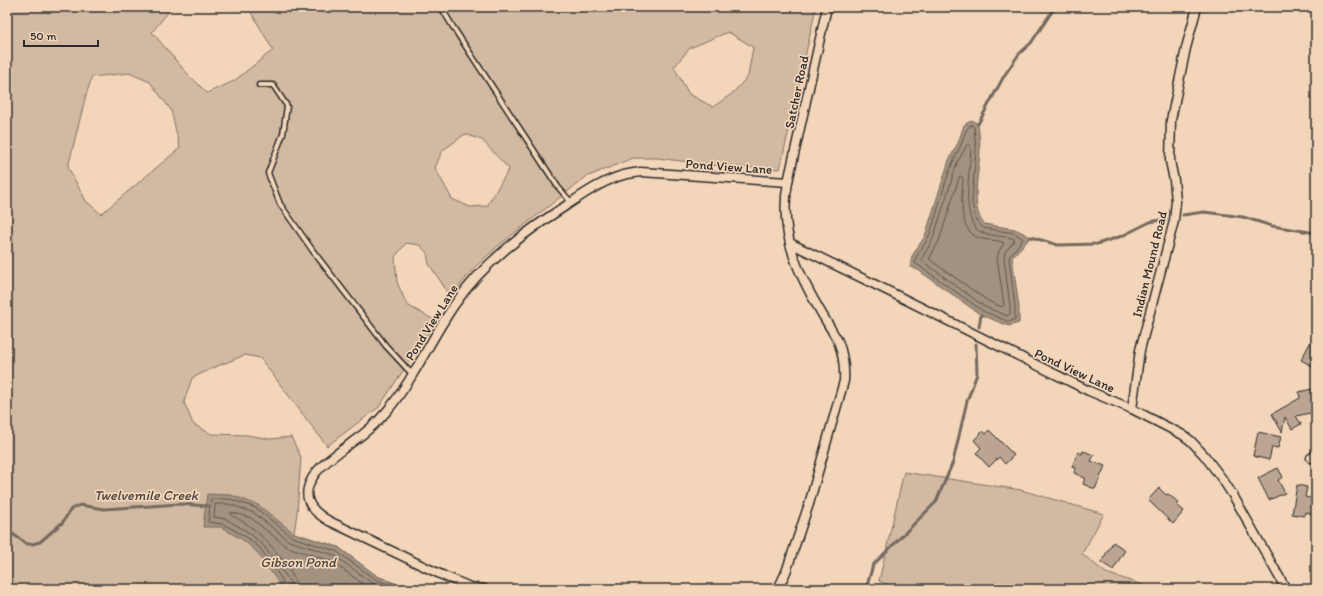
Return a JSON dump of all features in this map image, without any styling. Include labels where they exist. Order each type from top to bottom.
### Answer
[{"type":"street","name":"Satcher Road","points":[[788,182],[827,7]]},
{"type":"street","name":"Indian Mound Road","points":[[1132,408],[1140,350],[1174,221],[1175,196],[1170,161],[1171,120],[1186,48],[1197,7]]},
{"type":"street","name":"Pond View Lane","points":[[484,589],[470,587],[442,575],[329,521],[317,513],[310,504],[308,490],[314,475],[386,412],[399,396],[454,305],[479,274],[494,259],[571,202],[602,184],[620,176],[641,172],[788,182],[784,214],[790,243],[801,276],[842,350],[845,371],[844,381],[808,504],[786,572],[778,589]]},
{"type":"street","name":"Pond View Lane","points":[[790,243],[1090,392],[1132,408],[1144,416],[1175,430],[1190,440],[1204,455],[1234,497],[1286,589]]},
{"type":"lane","points":[[441,7],[528,143],[558,187],[571,202]]},
{"type":"lane","points":[[259,85],[273,85],[286,106],[283,134],[268,173],[280,204],[313,251],[386,346],[412,374]]},
{"type":"shaded area","points":[[7,7],[176,7],[170,10],[152,32],[184,70],[207,93],[234,81],[273,50],[248,7],[762,7],[791,10],[793,7],[816,7],[780,169],[720,166],[657,158],[633,158],[586,177],[498,246],[473,269],[451,297],[429,264],[427,253],[420,245],[406,243],[395,257],[397,282],[407,305],[436,321],[379,407],[327,446],[260,358],[245,355],[192,378],[184,402],[193,424],[211,434],[247,435],[270,439],[291,437],[301,457],[294,533],[338,547],[377,576],[409,589],[7,589]],"holes":[[[728,32],[753,47],[748,76],[733,93],[713,107],[689,94],[674,67],[690,48]],[[129,73],[150,82],[171,110],[180,148],[101,214],[86,201],[68,167],[92,77]],[[465,134],[482,140],[509,169],[487,206],[470,207],[452,199],[435,168],[442,151]]]},
{"type":"shaded area","points":[[904,472],[1021,490],[1104,514],[1082,554],[1106,573],[1143,585],[1147,589],[900,589],[879,581]]},
{"type":"water","points":[[972,120],[978,124],[980,140],[980,158],[976,198],[980,217],[984,224],[1015,229],[1031,237],[1012,257],[1019,307],[1019,323],[1009,326],[981,315],[918,270],[910,267],[912,256],[925,236],[949,160],[958,143],[964,125]]},
{"type":"water","name":"Gibson Pond","points":[[207,494],[231,495],[258,505],[294,533],[338,547],[377,576],[409,589],[283,589],[257,552],[243,540],[221,527],[203,527]]},
{"type":"building","points":[[1316,332],[1316,368],[1301,360]]},
{"type":"building","points":[[1316,388],[1316,404],[1313,404],[1315,412],[1296,416],[1301,424],[1292,429],[1285,417],[1282,432],[1272,414],[1300,398],[1299,392]]},
{"type":"building","points":[[989,430],[1014,455],[1005,464],[999,457],[989,467],[976,453],[981,448],[974,440],[983,431],[986,434]]},
{"type":"building","points":[[1258,432],[1281,437],[1278,448],[1272,447],[1269,460],[1253,456]]},
{"type":"building","points":[[1083,451],[1094,455],[1091,461],[1105,466],[1095,489],[1083,484],[1085,478],[1074,473],[1076,468],[1072,467],[1078,452],[1082,454]]},
{"type":"building","points":[[1278,468],[1283,477],[1278,480],[1285,493],[1269,500],[1258,478]]},
{"type":"building","points":[[1297,485],[1307,487],[1305,497],[1315,499],[1313,514],[1305,512],[1304,516],[1292,514]]},
{"type":"building","points":[[1159,488],[1166,495],[1168,494],[1179,503],[1177,505],[1184,511],[1173,524],[1148,500]]},
{"type":"building","points":[[1113,542],[1125,550],[1113,570],[1101,562]]},
{"type":"waterway","points":[[978,124],[1004,76],[1019,54],[1031,43],[1055,7]]},
{"type":"waterway","points":[[1183,215],[1204,212],[1243,217],[1272,226],[1316,233]]},
{"type":"waterway","points":[[1031,237],[1058,245],[1097,244],[1122,236],[1150,222],[1166,219]]},
{"type":"waterway","points":[[979,327],[981,315]]},
{"type":"waterway","points":[[866,589],[873,565],[936,502],[953,462],[967,401],[977,374],[976,344]]},
{"type":"waterway","name":"Twelvemile Creek","points":[[7,530],[27,544],[32,544],[40,542],[63,522],[71,509],[80,505],[104,509],[180,504],[208,506]]}]
